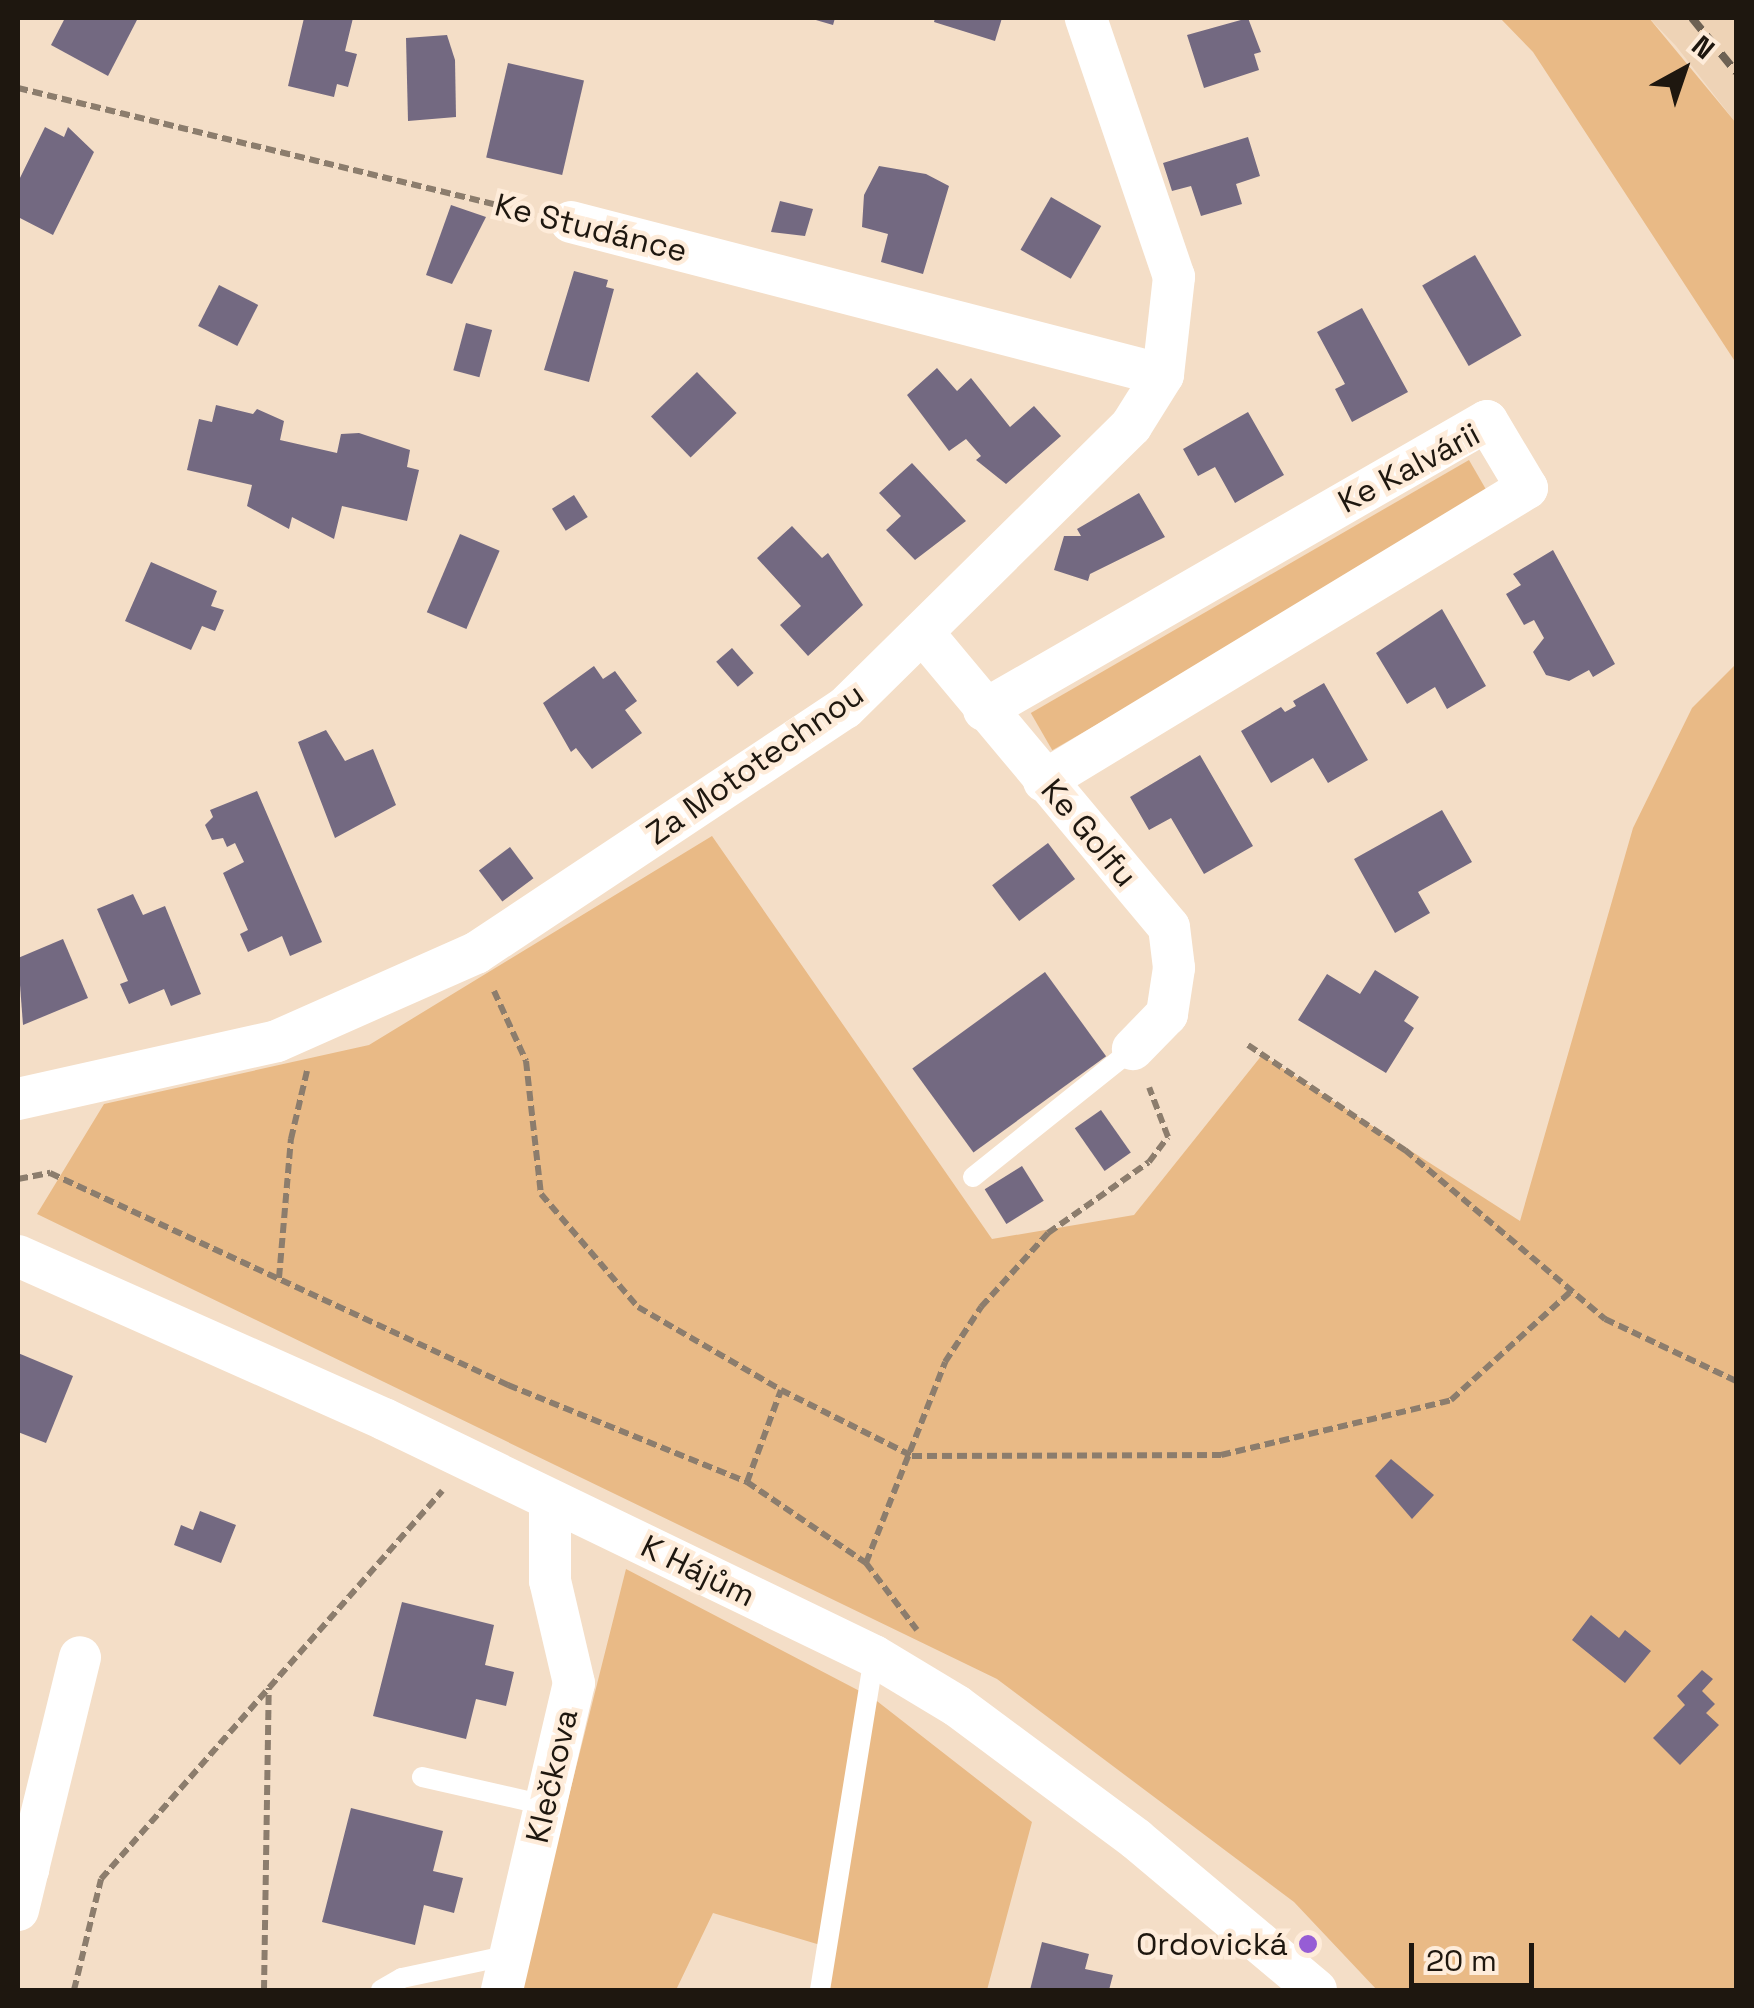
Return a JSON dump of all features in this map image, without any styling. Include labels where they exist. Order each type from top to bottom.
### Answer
[{"type":"street","name":"Za Mototechnou","points":[[18,1099],[277,1041],[476,954],[845,708],[1131,426],[1163,375],[1174,277],[1086,18]]},
{"type":"street","name":"Ke Studánce","points":[[570,222],[1163,375]]},
{"type":"street","name":"Ke Kalvárii","points":[[984,710],[1487,421],[1527,488],[1044,781]]},
{"type":"street","name":"Ke Golfu","points":[[923,633],[1168,927],[1174,968],[1168,1014],[1133,1049]]},
{"type":"street","name":"K Hájům","points":[[18,1256],[469,1460],[874,1656],[998,1736],[1301,1983]]},
{"type":"street","name":"Klečkova","points":[[506,1972],[574,1684],[550,1581],[550,1500]]},
{"type":"street","points":[[18,1910],[22,1866],[80,1657]]},
{"type":"lane","points":[[973,1177],[1133,1049]]},
{"type":"lane","points":[[820,1990],[874,1656]]},
{"type":"lane","points":[[422,1777],[545,1805]]},
{"type":"lane","points":[[380,1990],[402,1978],[506,1972]]},
{"type":"path","name":"Ke Studánce","points":[[18,88],[570,222]]},
{"type":"path","points":[[476,954],[526,1061],[541,1194],[638,1307],[781,1390],[912,1456],[1220,1455],[1451,1400],[1572,1291]]},
{"type":"path","points":[[279,1278],[291,1138],[319,1022]]},
{"type":"path","points":[[1248,1045],[1405,1150],[1605,1319],[1736,1380]]},
{"type":"path","points":[[866,1563],[912,1456],[946,1362],[982,1307],[1048,1232],[1150,1162],[1168,1137],[1133,1049]]},
{"type":"path","points":[[18,1179],[50,1173],[508,1385],[747,1482],[866,1563],[924,1643]]},
{"type":"path","points":[[747,1482],[781,1390]]},
{"type":"path","points":[[74,1990],[100,1879],[469,1460]]},
{"type":"path","points":[[264,1990],[269,1688]]},
{"type":"shaded area","points":[[1500,18],[1649,18],[1736,123],[1736,363],[1533,52]]},
{"type":"shaded area","points":[[1649,18],[1734,18],[1736,123],[1676,46]]},
{"type":"shaded area","points":[[1469,460],[1490,497],[1052,750],[1031,713]]},
{"type":"shaded area","points":[[1736,664],[1736,1990],[1377,1990],[1294,1902],[997,1679],[37,1214],[104,1104],[369,1045],[712,836],[992,1239],[1134,1215],[1262,1055],[1520,1221],[1633,828],[1692,708]]},
{"type":"shaded area","points":[[626,1569],[873,1698],[1032,1822],[987,1990],[820,1990],[827,1947],[713,1913],[676,1990],[520,1990]]},
{"type":"building","points":[[65,18],[138,18],[108,76],[51,45]]},
{"type":"building","points":[[304,18],[353,18],[345,51],[357,54],[348,87],[337,84],[334,97],[288,86]]},
{"type":"building","points":[[809,18],[835,18],[833,25]]},
{"type":"building","points":[[935,18],[1002,18],[995,41],[934,22]]},
{"type":"building","points":[[1248,18],[1261,52],[1254,54],[1259,70],[1204,88],[1187,35]]},
{"type":"building","points":[[447,35],[455,60],[456,117],[408,121],[406,38]]},
{"type":"building","points":[[508,63],[584,81],[562,175],[486,158]]},
{"type":"building","points":[[45,127],[64,137],[68,127],[94,152],[53,235],[18,217],[18,182]]},
{"type":"building","points":[[1248,137],[1260,176],[1236,184],[1242,204],[1201,216],[1191,186],[1172,191],[1163,163]]},
{"type":"building","points":[[879,166],[926,174],[949,186],[923,274],[881,262],[888,234],[862,227],[864,195]]},
{"type":"building","points":[[1051,197],[1101,226],[1071,279],[1020,250]]},
{"type":"building","points":[[780,201],[813,209],[805,236],[771,232]]},
{"type":"building","points":[[451,205],[486,217],[452,284],[426,275]]},
{"type":"building","points":[[1475,255],[1522,336],[1469,366],[1422,286]]},
{"type":"building","points":[[574,271],[608,280],[606,287],[614,289],[589,382],[544,370]]},
{"type":"building","points":[[219,285],[258,305],[237,346],[198,326]]},
{"type":"building","points":[[1362,308],[1408,392],[1352,422],[1335,389],[1345,384],[1317,332]]},
{"type":"building","points":[[466,323],[492,330],[479,377],[453,370]]},
{"type":"building","points":[[937,368],[957,391],[971,378],[1010,427],[1034,406],[1061,436],[1006,484],[976,460],[981,456],[966,439],[949,451],[907,395]]},
{"type":"building","points":[[697,372],[737,413],[691,457],[651,416]]},
{"type":"building","points":[[216,405],[253,414],[257,409],[284,421],[280,440],[337,453],[341,434],[359,433],[410,450],[407,467],[419,470],[407,521],[342,506],[334,539],[292,517],[289,529],[247,506],[252,485],[187,470],[199,419],[212,422]]},
{"type":"building","points":[[1248,412],[1284,475],[1235,503],[1215,467],[1198,476],[1183,449]]},
{"type":"building","points":[[912,463],[966,521],[915,560],[886,530],[901,516],[879,493]]},
{"type":"building","points":[[1139,493],[1165,537],[1090,574],[1088,581],[1054,570],[1064,536],[1081,536],[1077,529]]},
{"type":"building","points":[[574,495],[588,517],[566,531],[552,509]]},
{"type":"building","points":[[792,526],[822,558],[828,553],[863,605],[808,656],[780,625],[801,606],[757,558]]},
{"type":"building","points":[[460,534],[500,551],[466,629],[427,612]]},
{"type":"building","points":[[1553,550],[1615,664],[1593,677],[1589,670],[1569,681],[1546,675],[1533,652],[1544,638],[1534,620],[1524,625],[1506,594],[1521,585],[1513,574]]},
{"type":"building","points":[[151,562],[217,591],[211,606],[224,610],[215,631],[202,626],[191,650],[125,621]]},
{"type":"building","points":[[1442,609],[1486,686],[1447,709],[1435,687],[1407,704],[1376,653]]},
{"type":"building","points":[[732,648],[754,673],[738,687],[716,662]]},
{"type":"building","points":[[594,666],[603,679],[615,671],[637,701],[625,710],[642,733],[592,769],[576,748],[571,752],[543,703]]},
{"type":"building","points":[[1324,683],[1368,760],[1328,783],[1313,758],[1271,783],[1241,731],[1281,707],[1285,712],[1296,706],[1293,701]]},
{"type":"building","points":[[326,730],[345,761],[373,749],[396,805],[335,838],[298,742]]},
{"type":"building","points":[[1200,755],[1253,846],[1204,874],[1171,818],[1149,830],[1130,797]]},
{"type":"building","points":[[257,791],[322,942],[290,956],[282,936],[248,952],[240,934],[248,930],[223,873],[244,862],[235,843],[227,847],[223,838],[212,840],[205,825],[213,817],[210,810]]},
{"type":"building","points":[[1442,810],[1472,862],[1418,892],[1430,913],[1395,933],[1354,859]]},
{"type":"building","points":[[1048,843],[1075,879],[1019,921],[992,885]]},
{"type":"building","points":[[510,847],[533,878],[502,902],[479,870]]},
{"type":"building","points":[[133,894],[143,915],[165,906],[201,994],[171,1006],[164,989],[129,1004],[120,984],[128,981],[97,909]]},
{"type":"building","points":[[63,939],[88,998],[23,1025],[18,958]]},
{"type":"building","points":[[1375,970],[1419,997],[1404,1021],[1414,1028],[1386,1073],[1298,1020],[1327,974],[1360,994]]},
{"type":"building","points":[[1045,972],[1106,1056],[973,1153],[912,1068]]},
{"type":"building","points":[[1101,1110],[1131,1153],[1105,1171],[1075,1128]]},
{"type":"building","points":[[1022,1166],[1044,1201],[1006,1224],[985,1189]]},
{"type":"building","points":[[18,1353],[73,1376],[46,1443],[18,1432]]},
{"type":"building","points":[[1391,1459],[1434,1495],[1412,1519],[1375,1476]]},
{"type":"building","points":[[200,1511],[236,1525],[221,1563],[174,1545],[181,1525],[193,1530]]},
{"type":"building","points":[[402,1602],[494,1625],[485,1665],[514,1672],[506,1706],[476,1699],[466,1739],[373,1716]]},
{"type":"building","points":[[1591,1615],[1619,1638],[1625,1630],[1651,1651],[1625,1683],[1572,1640]]},
{"type":"building","points":[[1702,1670],[1713,1679],[1702,1691],[1715,1704],[1706,1713],[1719,1725],[1680,1765],[1653,1738],[1685,1705],[1677,1696]]},
{"type":"building","points":[[351,1808],[443,1831],[433,1871],[463,1878],[454,1913],[424,1905],[415,1945],[322,1922]]},
{"type":"building","points":[[1042,1942],[1089,1954],[1085,1969],[1113,1975],[1109,1990],[1030,1990]]},
{"type":"railway","points":[[1692,18],[1736,72]]},
{"type":"place","name":"Ordovická","points":[[1308,1944]]}]
